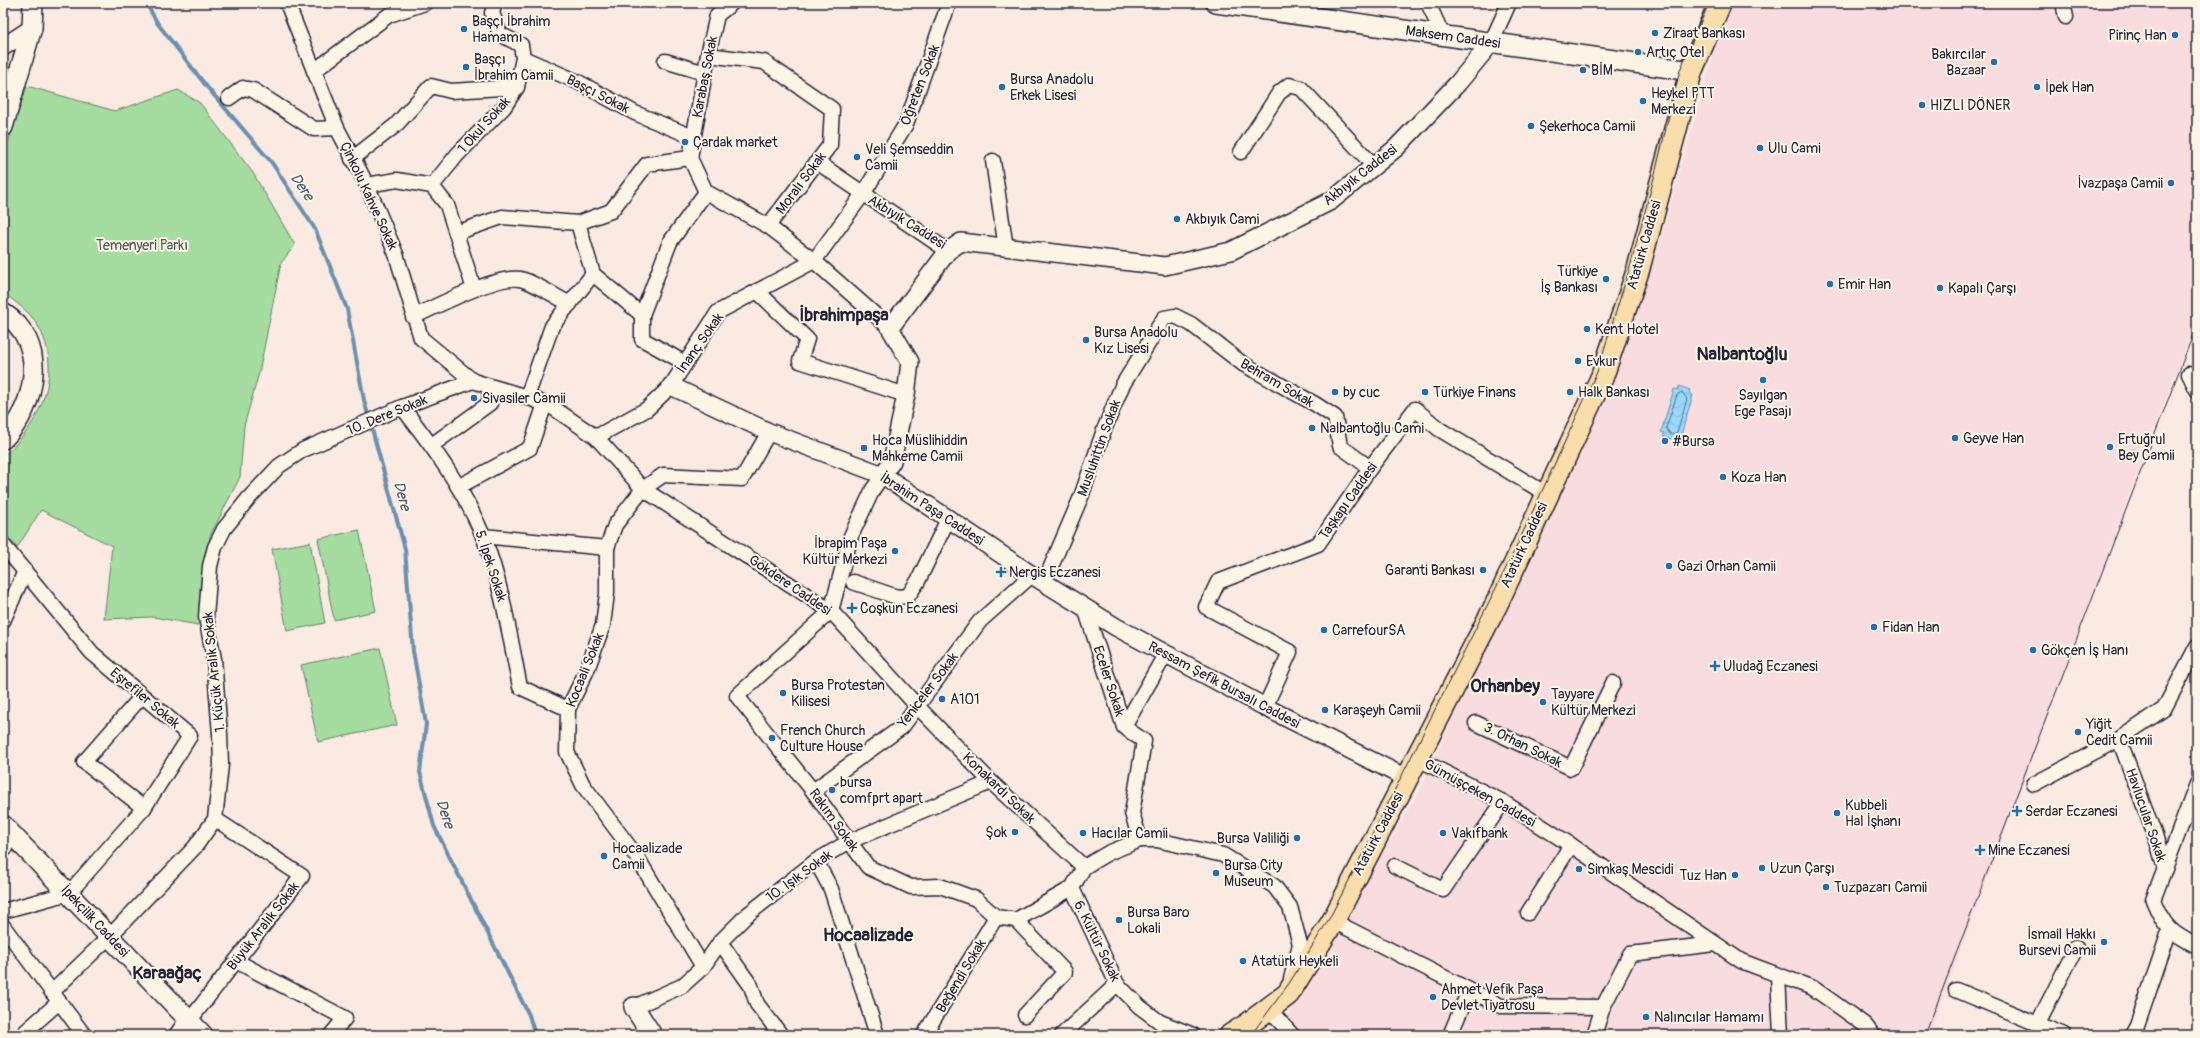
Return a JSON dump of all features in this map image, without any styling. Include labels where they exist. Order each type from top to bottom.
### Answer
[{"type":"main road","points":[[3,127],[32,28],[33,3]]},
{"type":"main road","name":"Maksem Caddesi","points":[[1216,3],[1251,6],[1443,36],[1691,71]]},
{"type":"main road","name":"Atatürk Caddesi","points":[[1231,1035],[1247,1025],[1288,994],[1332,921],[1408,779],[1489,621],[1602,377],[1638,270],[1691,71],[1720,3]]},
{"type":"main road","points":[[3,313],[23,332],[30,347],[34,369],[32,390],[22,411],[3,439]]},
{"type":"main road","name":"İpekçilik Caddesi","points":[[3,825],[109,937],[185,1028],[203,1035]]},
{"type":"main road","points":[[1260,1035],[1288,994]]},
{"type":"main road","points":[[634,1007],[652,1035]]},
{"type":"street","name":"Çinkolu Kahve Sokak","points":[[287,3],[337,128],[367,185],[396,254],[413,317],[421,338],[473,381],[545,404],[596,437],[643,489]]},
{"type":"street","points":[[314,71],[390,15],[426,3]]},
{"type":"street","points":[[496,3],[492,13],[500,34],[521,44],[523,58]]},
{"type":"street","name":"Karabaş Sokak","points":[[690,158],[708,55],[717,15],[732,3]]},
{"type":"street","name":"Öğreten Sokak","points":[[814,261],[863,194],[906,124],[949,3]]},
{"type":"street","points":[[1428,3],[1443,36]]},
{"type":"street","points":[[1491,43],[1509,3]]},
{"type":"street","points":[[2063,3],[2066,17]]},
{"type":"street","points":[[3,46],[32,28]]},
{"type":"street","name":"Akbıyık Caddesi","points":[[817,162],[948,251],[961,242],[1165,266],[1231,251],[1331,201],[1396,148],[1458,83],[1491,43]]},
{"type":"street","name":"Moralı Sokak","points":[[708,55],[764,62],[832,109],[830,145],[768,226]]},
{"type":"street","name":"1 Okul Sokak","points":[[432,186],[457,155],[504,107],[517,87],[523,58]]},
{"type":"street","name":"Başçı Sokak","points":[[523,58],[578,82],[635,113],[694,137]]},
{"type":"street","points":[[665,61],[705,73]]},
{"type":"street","points":[[1241,152],[1279,93],[1289,85],[1301,88],[1374,166]]},
{"type":"street","points":[[352,159],[396,125],[431,86],[451,91],[517,87]]},
{"type":"street","points":[[229,98],[243,88],[252,90],[314,129],[337,128]]},
{"type":"street","points":[[456,233],[502,217],[578,223],[611,211],[647,164],[690,158],[706,192],[768,226],[814,261],[890,328],[910,362],[906,395],[892,461],[873,489],[851,536],[831,611]]},
{"type":"street","points":[[993,161],[1006,248]]},
{"type":"street","points":[[367,185],[397,180],[432,186],[447,205],[474,289]]},
{"type":"street","points":[[685,363],[642,339],[642,315],[670,242],[706,192]]},
{"type":"street","points":[[578,223],[593,274],[642,315]]},
{"type":"street","points":[[890,328],[948,251]]},
{"type":"street","name":"İnanç Sokak","points":[[596,437],[647,409],[671,386],[718,312],[814,261]]},
{"type":"street","points":[[527,397],[552,326],[593,274]]},
{"type":"street","points":[[413,317],[474,289],[496,282],[520,279],[570,304]]},
{"type":"street","points":[[757,291],[807,339],[800,361],[906,395]]},
{"type":"street","name":"Behram Sokak","points":[[1164,318],[1175,316],[1191,324],[1243,364],[1315,404],[1335,417],[1340,446],[1370,468]]},
{"type":"street","name":"Musluhittin Sokak","points":[[1038,579],[1081,497],[1104,430],[1122,386],[1164,318]]},
{"type":"street","points":[[2189,374],[2197,390]]},
{"type":"street","name":"10. Dere Sokak","points":[[303,450],[402,407],[473,381]]},
{"type":"street","points":[[432,445],[490,403],[489,386]]},
{"type":"street","name":"İbrahim Paşa Caddesi","points":[[671,386],[770,432],[883,475],[1038,579]]},
{"type":"street","points":[[458,487],[530,448],[545,404]]},
{"type":"street","name":"5. İpek Sokak","points":[[402,407],[432,445],[458,487],[483,536],[503,604],[520,687],[568,709]]},
{"type":"street","name":"Taşkapı Caddesi","points":[[1265,707],[1290,652],[1206,608],[1218,582],[1318,544],[1370,468],[1415,409],[1439,429],[1548,495]]},
{"type":"street","points":[[643,489],[662,475],[742,479],[770,432]]},
{"type":"street","name":"1. Küçük Aralık Sokak","points":[[25,1032],[109,937],[195,847],[215,819],[221,765],[218,695],[206,617],[212,559],[215,546],[224,529],[248,499],[279,466],[303,450]]},
{"type":"street","name":"Kocaali Sokak","points":[[643,489],[615,525],[606,548],[607,593],[603,625],[587,670],[568,709],[567,752],[583,785],[636,857],[703,967]]},
{"type":"street","name":"Gökdere Caddesi","points":[[643,489],[831,611],[917,706]]},
{"type":"street","points":[[853,582],[897,597],[908,596],[918,581],[948,519]]},
{"type":"street","points":[[483,536],[606,548]]},
{"type":"street","name":"Eşrefiler Sokak","points":[[3,545],[92,653],[190,736],[144,808],[69,893]]},
{"type":"street","points":[[3,621],[24,572]]},
{"type":"street","name":"Ressam Şefik Bursalı Caddesi","points":[[1038,579],[1165,655],[1408,779]]},
{"type":"street","name":"Yeniceler Sokak","points":[[813,791],[902,727],[980,621],[1038,579]]},
{"type":"street","name":"Eceler Sokak","points":[[1086,608],[1124,726],[1144,741],[1132,814],[1140,840]]},
{"type":"street","name":"Rakım Sokak","points":[[831,611],[737,696],[813,791],[868,867],[911,887],[940,886],[976,899],[996,917]]},
{"type":"street","points":[[2034,784],[2120,739],[2164,709],[2197,646]]},
{"type":"street","points":[[1124,726],[1165,655]]},
{"type":"street","name":"3. Orhan Sokak","points":[[1476,723],[1571,768],[1613,683]]},
{"type":"street","points":[[142,696],[84,762],[144,808]]},
{"type":"street","name":"Konakardı Sokak","points":[[917,706],[991,782],[1084,867]]},
{"type":"street","name":"Havlucular Sokak","points":[[2120,739],[2157,841],[2165,869]]},
{"type":"street","name":"Gümüşçeken Caddesi","points":[[1418,759],[1503,802],[1571,845],[1741,961],[1813,988],[1866,1032]]},
{"type":"street","name":"10. Işık Sokak","points":[[634,1007],[682,986],[703,967],[720,942],[747,915],[816,861],[850,841],[991,782]]},
{"type":"street","points":[[2197,784],[2152,900],[2161,921],[2179,937],[2197,946]]},
{"type":"street","points":[[1395,866],[1443,890],[1503,802]]},
{"type":"street","name":"Büyük Aralık Sokak","points":[[185,1028],[302,876],[215,819]]},
{"type":"street","points":[[1084,867],[1108,854],[1140,840],[1157,840],[1223,855],[1274,886],[1290,907],[1300,944],[1288,994]]},
{"type":"street","points":[[1528,913],[1571,845]]},
{"type":"street","points":[[816,861],[831,889],[877,1035]]},
{"type":"street","name":"6. Kültür Sokak","points":[[1084,867],[1072,888],[1117,984],[1140,1007],[1160,1022],[1193,1035]]},
{"type":"street","points":[[1016,920],[1072,888]]},
{"type":"street","points":[[3,911],[69,893]]},
{"type":"street","points":[[996,917],[1016,920],[1065,972],[1025,1015]]},
{"type":"street","name":"Beğendi Sokak","points":[[931,1033],[996,917]]},
{"type":"street","points":[[1332,921],[1500,1006],[1603,1006]]},
{"type":"street","points":[[3,926],[84,1035]]},
{"type":"street","points":[[2132,1035],[2137,1026],[2170,929]]},
{"type":"street","points":[[720,942],[751,986],[757,1004],[781,1035]]},
{"type":"street","points":[[1594,1035],[1603,1006],[1630,954],[1715,944]]},
{"type":"street","points":[[2038,1024],[2076,948]]},
{"type":"street","points":[[236,961],[345,1018],[331,1035]]},
{"type":"street","points":[[1778,976],[1780,1035]]},
{"type":"street","points":[[1062,1035],[1117,984]]},
{"type":"street","points":[[1956,990],[2064,1035]]},
{"type":"street","points":[[1450,1035],[1469,991]]},
{"type":"street","points":[[1274,1015],[1292,1035]]},
{"type":"shaded area","points":[[1732,3],[2197,3],[2197,319],[2147,446],[1929,1035],[1276,1035],[1424,783],[1656,256],[1726,10]]},
{"type":"green space","name":"Temenyeri Parkı","points":[[27,86],[115,111],[178,90],[200,103],[253,173],[295,245],[281,263],[259,373],[244,426],[240,477],[210,536],[198,625],[153,617],[104,619],[112,546],[41,510],[17,548],[3,530],[3,456],[17,443],[39,410],[46,391],[49,372],[48,352],[42,334],[31,316],[3,292],[3,158]]},
{"type":"green space","points":[[359,530],[376,611],[334,620],[318,539]]},
{"type":"green space","points":[[310,542],[325,623],[287,631],[272,549]]},
{"type":"green space","points":[[380,648],[397,725],[318,742],[301,665]]},
{"type":"water","points":[[1679,386],[1690,390],[1689,393],[1693,395],[1680,438],[1676,437],[1675,440],[1664,437],[1664,433],[1661,432],[1674,389],[1678,390]]},
{"type":"waterway","name":"Dere","points":[[146,3],[158,24],[207,87],[272,163],[315,229],[347,309],[364,400],[405,549],[413,651],[426,724],[420,772],[434,826],[529,1015],[535,1035]]},
{"type":"tram line","points":[[1251,1035],[1290,982],[1329,919],[1513,554],[1597,372],[1630,267],[1654,178],[1680,70],[1709,3]]},
{"type":"tram line","points":[[1925,1035],[2197,324]]},
{"type":"place","name":"Başçı İbrahim Hamamı","points":[[464,29]]},
{"type":"place","name":"Ziraat Bankası","points":[[1655,33]]},
{"type":"place","name":"Pirinç Han","points":[[2175,35]]},
{"type":"place","name":"Artıç Otel","points":[[1638,52]]},
{"type":"place","name":"Bakırcılar Bazaar","points":[[1994,62]]},
{"type":"place","name":"Başçı İbrahim Camii","points":[[466,67]]},
{"type":"place","name":"BİM","points":[[1583,70]]},
{"type":"place","name":"Bursa Anadolu Erkek Lisesi","points":[[1002,87]]},
{"type":"place","name":"İpek Han","points":[[2037,87]]},
{"type":"place","name":"Heykel PTT Merkezi","points":[[1643,101]]},
{"type":"place","name":"HIZLI DÖNER","points":[[1922,105]]},
{"type":"place","name":"Şekerhoca Camii","points":[[1531,126]]},
{"type":"place","name":"Çardak market","points":[[685,142]]},
{"type":"place","name":"Ulu Cami","points":[[1760,148]]},
{"type":"place","name":"Veli Şemseddin Camii","points":[[857,157]]},
{"type":"place","name":"İvazpaşa Camii","points":[[2171,183]]},
{"type":"place","name":"Akbıyık Cami","points":[[1177,219]]},
{"type":"place","name":"Türkiye İş Bankası","points":[[1606,279]]},
{"type":"place","name":"Emir Han","points":[[1830,284]]},
{"type":"place","name":"Kapalı Çarşı","points":[[1940,288]]},
{"type":"place","name":"Kent Hotel","points":[[1587,329]]},
{"type":"place","name":"Bursa Anadolu Kız Lisesi","points":[[1086,340]]},
{"type":"place","name":"Evkur","points":[[1578,361]]},
{"type":"place","name":"Sayılgan Ege Pasajı","points":[[1763,380]]},
{"type":"place","name":"by cuc","points":[[1335,392]]},
{"type":"place","name":"Türkiye Finans","points":[[1425,392]]},
{"type":"place","name":"Halk Bankası","points":[[1570,392]]},
{"type":"place","name":"Sivasiler Camii","points":[[474,398]]},
{"type":"place","name":"Nalbantoğlu Cami","points":[[1312,428]]},
{"type":"place","name":"Geyve Han","points":[[1955,438]]},
{"type":"place","name":"#Bursa","points":[[1665,441]]},
{"type":"place","name":"Ertuğrul Bey Camii","points":[[2110,447]]},
{"type":"place","name":"Hoca Müslihiddin Mahkeme Camii","points":[[864,448]]},
{"type":"place","name":"Koza Han","points":[[1723,477]]},
{"type":"place","name":"İbrapim Paşa Kültür Merkezi","points":[[895,551]]},
{"type":"place","name":"Gazi Orhan Camii","points":[[1669,566]]},
{"type":"place","name":"Garanti Bankası","points":[[1483,570]]},
{"type":"place","name":"Nergis Eczanesi","points":[[1001,572]]},
{"type":"place","name":"Coşkun Eczanesi","points":[[852,608]]},
{"type":"place","name":"Fidan Han","points":[[1874,627]]},
{"type":"place","name":"CarrefourSA","points":[[1324,630]]},
{"type":"place","name":"Gökçen İş Hanı","points":[[2033,650]]},
{"type":"place","name":"Uludağ Eczanesi","points":[[1715,666]]},
{"type":"place","name":"Bursa Protestan Kilisesi","points":[[783,693]]},
{"type":"place","name":"A101","points":[[942,699]]},
{"type":"place","name":"Tayyare Kültür Merkezi","points":[[1543,702]]},
{"type":"place","name":"Karaşeyh Camii","points":[[1325,710]]},
{"type":"place","name":"Yiğit Cedit Camii","points":[[2078,732]]},
{"type":"place","name":"French Church Culture House","points":[[772,738]]},
{"type":"place","name":"bursa comfprt apart","points":[[832,790]]},
{"type":"place","name":"Serdar Eczanesi","points":[[2017,811]]},
{"type":"place","name":"Kubbeli Hal İşhanı","points":[[1837,813]]},
{"type":"place","name":"Şok","points":[[1015,832]]},
{"type":"place","name":"Hacılar Camii","points":[[1083,833]]},
{"type":"place","name":"Vakıfbank","points":[[1443,833]]},
{"type":"place","name":"Bursa Valiliği","points":[[1297,838]]},
{"type":"place","name":"Mine Eczanesi","points":[[1980,850]]},
{"type":"place","name":"Hocaalizade Camii","points":[[604,856]]},
{"type":"place","name":"Uzun Çarşı","points":[[1762,868]]},
{"type":"place","name":"Simkaş Mescidi","points":[[1579,869]]},
{"type":"place","name":"Bursa City Museum","points":[[1216,873]]},
{"type":"place","name":"Tuz Han","points":[[1735,875]]},
{"type":"place","name":"Tuzpazarı Camii","points":[[1826,887]]},
{"type":"place","name":"Bursa Baro Lokali","points":[[1119,920]]},
{"type":"place","name":"İsmail Hakkı Bursevi Camii","points":[[2104,942]]},
{"type":"place","name":"Atatürk Heykeli","points":[[1243,961]]},
{"type":"place","name":"Ahmet Vefik Paşa Devlet Tiyatrosu","points":[[1433,997]]},
{"type":"place","name":"Nalıncılar Hamamı","points":[[1646,1017]]},
{"type":"district","name":"İbrahimpaşa","points":[[844,315]]},
{"type":"district","name":"Nalbantoğlu","points":[[1742,354]]},
{"type":"district","name":"Orhanbey","points":[[1505,686]]},
{"type":"district","name":"Hocaalizade","points":[[868,935]]},
{"type":"district","name":"Karaağaç","points":[[167,973]]}]
